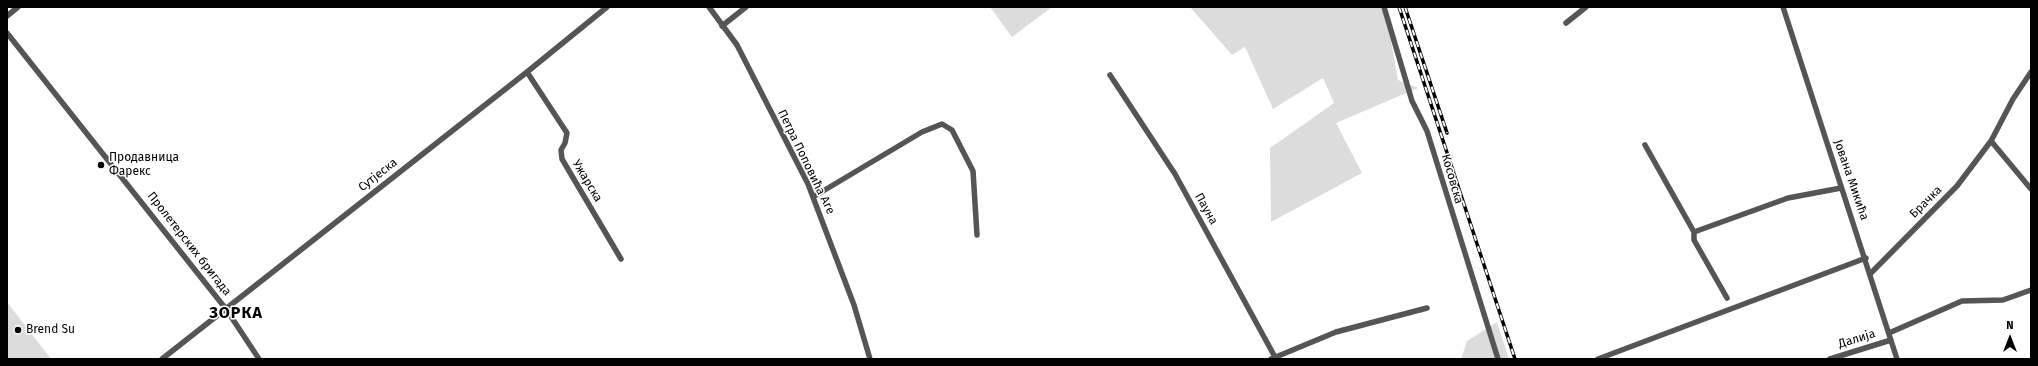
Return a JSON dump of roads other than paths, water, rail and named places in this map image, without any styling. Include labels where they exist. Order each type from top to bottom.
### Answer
[{"type":"street","points":[[7,16],[18,7]]},
{"type":"street","name":"Сутјеска","points":[[162,359],[527,72],[606,7]]},
{"type":"street","name":"Петра Поповића Аге","points":[[709,7],[737,46],[813,197],[854,305],[870,359]]},
{"type":"street","points":[[722,26],[746,7]]},
{"type":"street","name":"Косовска","points":[[1384,7],[1412,101],[1427,131],[1498,359]]},
{"type":"street","points":[[1566,23],[1586,7]]},
{"type":"street","name":"Јована Микића","points":[[1783,7],[1841,188],[1866,258],[1897,359]]},
{"type":"street","name":"Пролетерских бригада","points":[[7,33],[226,309],[259,359]]},
{"type":"street","name":"Ужарска","points":[[527,72],[567,133],[566,143],[561,150],[562,159],[621,259]]},
{"type":"street","name":"Брачка","points":[[1870,274],[1957,186],[1991,141],[2013,99],[2031,72]]},
{"type":"street","name":"Пауна","points":[[1110,75],[1175,174],[1273,358],[1336,332],[1427,308]]},
{"type":"street","points":[[813,197],[922,132],[942,124],[952,130],[973,170],[977,235]]},
{"type":"street","points":[[1991,141],[2031,189]]},
{"type":"street","points":[[1645,145],[1694,232],[1694,240],[1727,298]]},
{"type":"street","points":[[1694,232],[1788,198],[1841,188]]},
{"type":"street","points":[[1598,359],[1866,258]]},
{"type":"street","points":[[1889,333],[1962,301],[2003,300],[2031,290]]},
{"type":"street","name":"Далија","points":[[1830,359],[1891,340]]},
{"type":"railway","points":[[1399,7],[1515,359]]},
{"type":"railway","points":[[1405,7],[1447,133]]},
{"type":"place","name":"Продавница Фарекс","points":[[101,165]]},
{"type":"place","name":"Brend Su","points":[[18,330]]},
{"type":"district","name":"ЗОРКА","points":[[236,314]]}]
